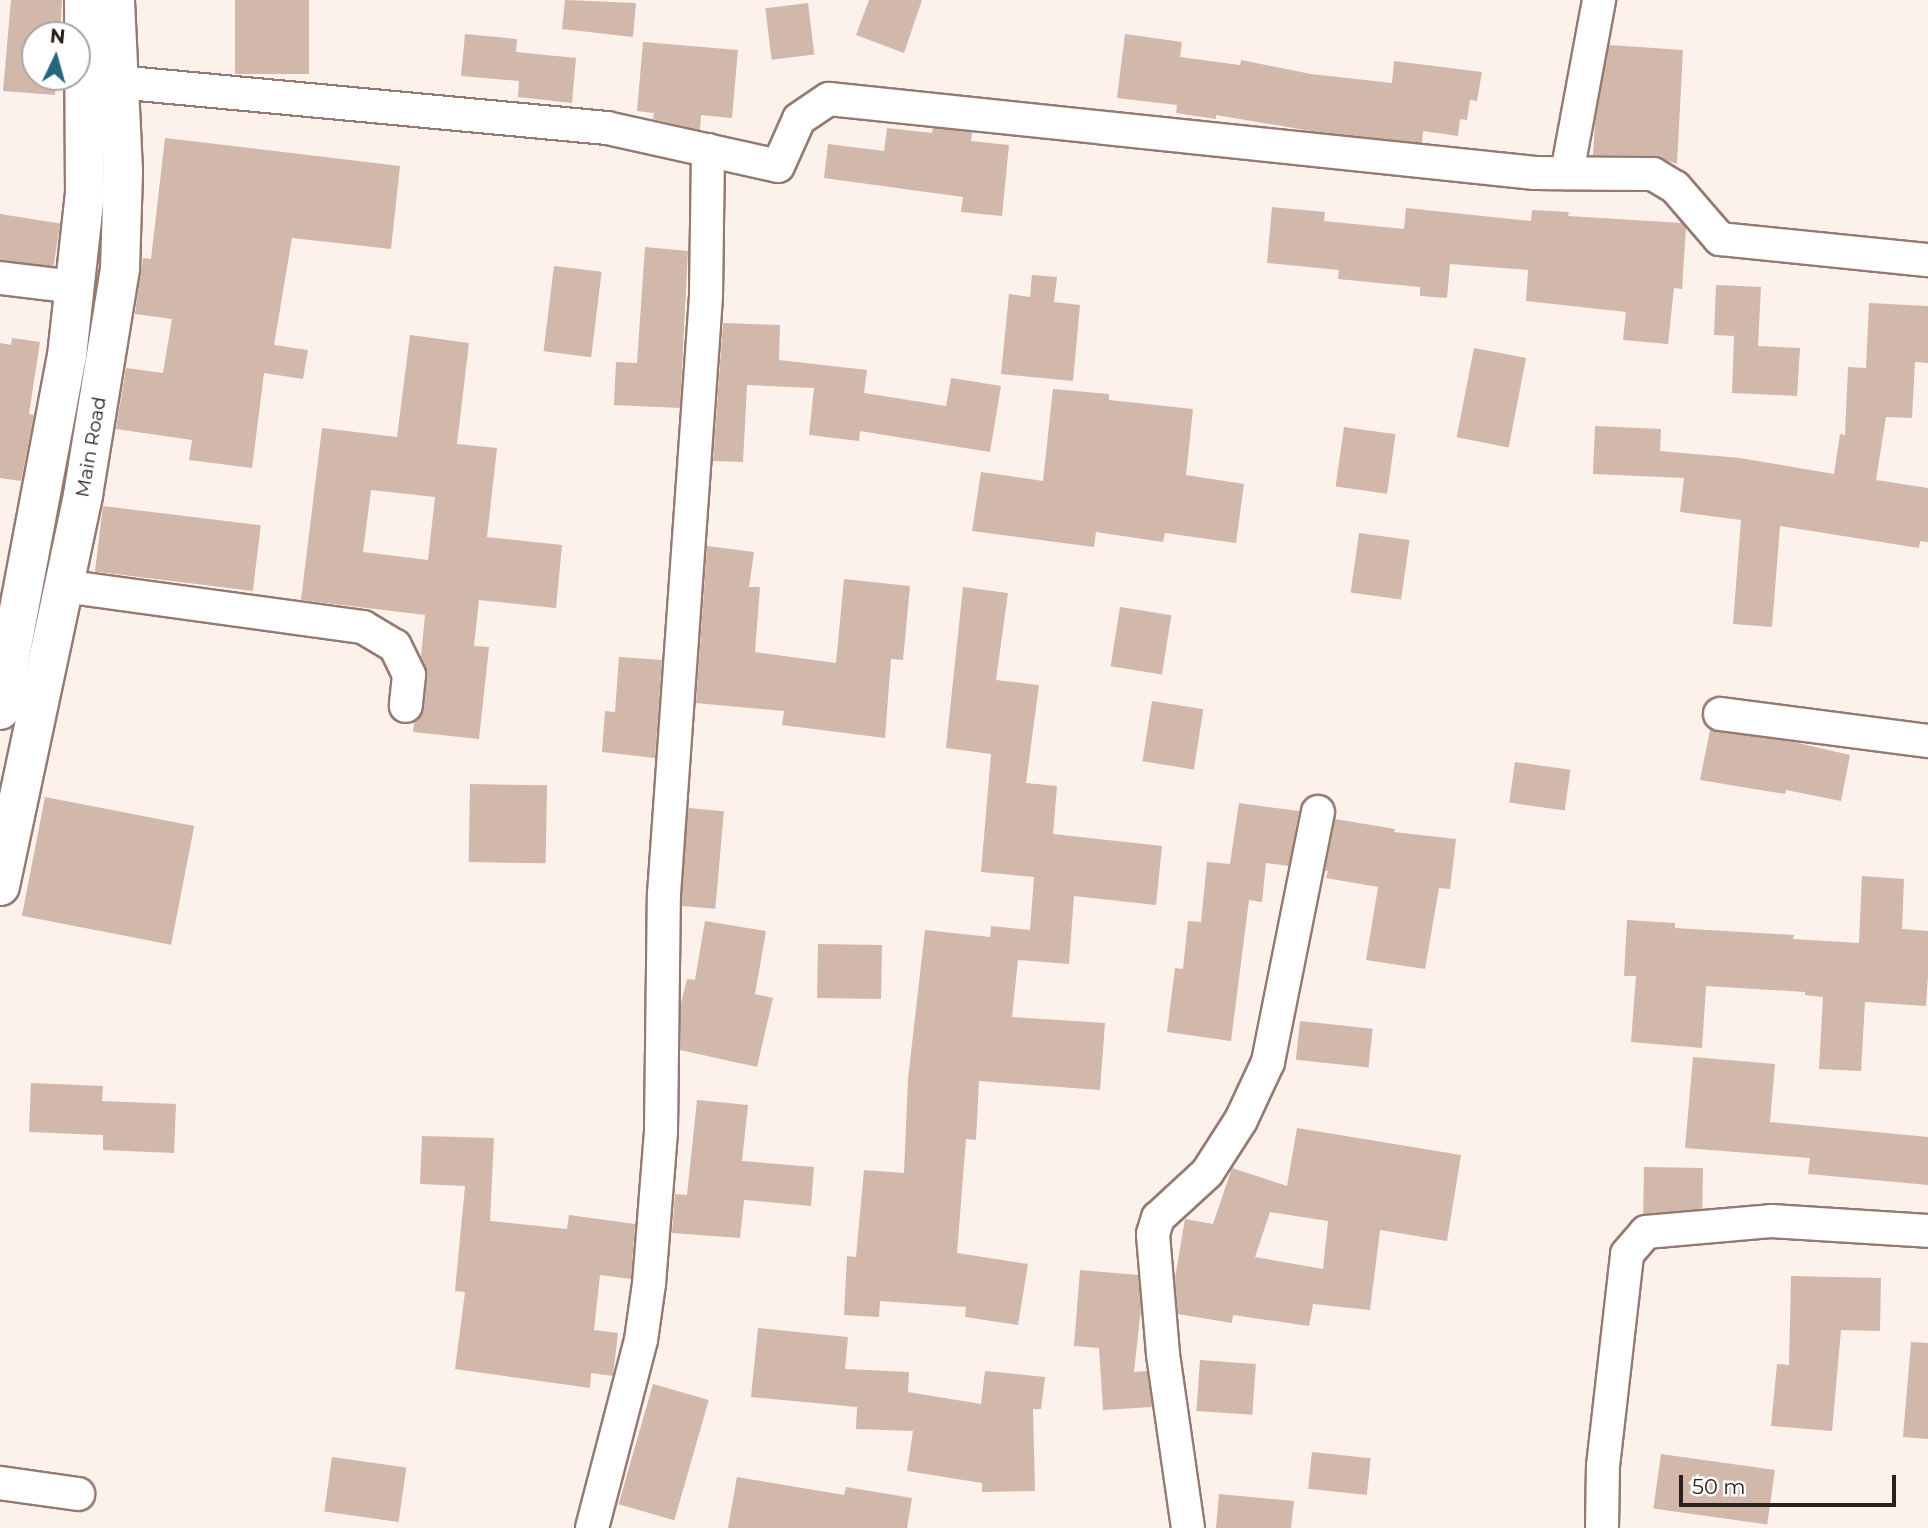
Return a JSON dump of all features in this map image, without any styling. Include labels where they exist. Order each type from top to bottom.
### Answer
[{"type":"main road","name":"Main Road","points":[[0,886],[83,495],[120,268],[123,171],[84,0]]},
{"type":"main road","name":"Main Road","points":[[0,710],[67,356],[85,194],[115,0]]},
{"type":"street","points":[[1567,173],[1599,0]]},
{"type":"street","points":[[102,81],[607,128],[778,166],[799,119],[829,99],[1535,173],[1653,174],[1675,187],[1720,239],[1928,260]]},
{"type":"street","points":[[592,1528],[638,1351],[649,1284],[661,1131],[664,894],[706,296],[708,150]]},
{"type":"street","points":[[0,278],[74,287]]},
{"type":"street","points":[[63,586],[363,627],[395,646],[409,676],[406,706]]},
{"type":"street","points":[[1720,714],[1928,741]]},
{"type":"street","points":[[1188,1528],[1163,1354],[1153,1234],[1158,1218],[1207,1173],[1241,1120],[1268,1062],[1318,812]]},
{"type":"street","points":[[1602,1528],[1603,1466],[1627,1254],[1646,1232],[1771,1220],[1928,1231]]},
{"type":"street","points":[[0,1483],[78,1494]]},
{"type":"building","points":[[11,0],[62,0],[61,21],[21,21],[21,91],[55,91],[55,95],[3,91]]},
{"type":"building","points":[[235,0],[309,0],[309,74],[235,74]]},
{"type":"building","points":[[565,0],[636,3],[633,37],[562,29]]},
{"type":"building","points":[[869,0],[922,0],[904,53],[856,35]]},
{"type":"building","points":[[808,3],[814,55],[772,60],[765,8]]},
{"type":"building","points":[[465,34],[517,39],[516,52],[576,58],[572,103],[518,97],[519,81],[461,76]]},
{"type":"building","points":[[1125,34],[1182,42],[1180,57],[1240,65],[1241,60],[1311,74],[1392,83],[1394,61],[1482,72],[1477,101],[1470,100],[1467,120],[1460,119],[1458,136],[1423,131],[1422,143],[1311,131],[1216,115],[1216,119],[1176,113],[1177,105],[1117,98]]},
{"type":"building","points":[[643,42],[738,50],[732,118],[701,115],[700,130],[653,119],[654,113],[637,111]]},
{"type":"building","points":[[1609,45],[1683,50],[1677,164],[1653,156],[1593,155],[1595,122]]},
{"type":"building","points":[[887,128],[932,133],[933,128],[972,132],[971,141],[1009,145],[1002,216],[961,212],[963,197],[824,178],[828,144],[884,151]]},
{"type":"building","points":[[165,138],[400,166],[391,249],[292,238],[274,345],[308,350],[303,379],[264,373],[252,468],[189,460],[192,440],[116,429],[126,368],[163,373],[172,319],[135,314],[143,258],[151,259]]},
{"type":"building","points":[[1272,207],[1325,212],[1324,221],[1404,229],[1406,208],[1531,221],[1532,210],[1569,212],[1568,216],[1682,223],[1686,228],[1682,289],[1674,288],[1668,344],[1623,340],[1626,312],[1526,301],[1528,270],[1450,264],[1447,298],[1420,296],[1420,287],[1338,279],[1339,270],[1267,263]]},
{"type":"building","points":[[0,214],[60,224],[53,269],[0,261]]},
{"type":"building","points":[[645,247],[688,251],[680,408],[614,405],[616,362],[637,363]]},
{"type":"building","points":[[554,266],[602,272],[591,357],[544,351]]},
{"type":"building","points":[[1032,275],[1057,277],[1054,302],[1080,305],[1073,381],[1001,374],[1009,294],[1030,297]]},
{"type":"building","points":[[1716,285],[1761,287],[1758,346],[1800,348],[1797,396],[1732,393],[1734,336],[1714,335]]},
{"type":"building","points":[[1869,303],[1928,306],[1928,363],[1915,362],[1912,418],[1886,417],[1876,480],[1928,488],[1928,542],[1920,541],[1919,548],[1780,526],[1772,627],[1733,624],[1741,520],[1680,512],[1684,478],[1593,474],[1595,426],[1661,429],[1660,451],[1740,458],[1834,474],[1840,434],[1845,435],[1848,367],[1866,368]]},
{"type":"building","points":[[723,323],[780,325],[779,360],[867,370],[864,393],[946,406],[951,378],[1001,386],[990,452],[860,431],[859,441],[809,435],[814,388],[747,385],[743,462],[713,461]]},
{"type":"building","points":[[410,335],[469,343],[457,444],[497,448],[487,537],[562,545],[556,608],[479,600],[474,646],[489,647],[479,739],[413,732],[414,723],[424,708],[427,676],[421,657],[425,615],[301,600],[322,428],[397,437]],"holes":[[[371,490],[435,497],[428,560],[363,552]]]},
{"type":"building","points":[[12,338],[40,342],[29,414],[34,415],[21,481],[0,478],[0,343],[11,345]]},
{"type":"building","points":[[1474,348],[1526,358],[1509,447],[1457,437]]},
{"type":"building","points":[[1053,389],[1109,394],[1109,400],[1193,409],[1186,475],[1244,484],[1236,543],[1165,533],[1163,542],[1096,532],[1094,547],[972,531],[981,472],[1043,481]]},
{"type":"building","points":[[1344,427],[1395,434],[1387,494],[1336,486]]},
{"type":"building","points":[[103,506],[261,525],[253,591],[95,572]]},
{"type":"building","points":[[1359,533],[1410,540],[1401,600],[1351,592]]},
{"type":"building","points":[[707,546],[754,552],[749,587],[760,587],[755,652],[836,663],[844,579],[910,586],[903,660],[891,659],[885,738],[782,725],[784,711],[696,703]]},
{"type":"building","points":[[963,587],[1008,593],[996,680],[1039,685],[1026,783],[1057,786],[1053,834],[1162,846],[1156,905],[1074,896],[1069,964],[1018,960],[1012,1017],[1105,1023],[1100,1090],[979,1081],[976,1140],[966,1139],[957,1253],[1028,1264],[1018,1325],[965,1317],[966,1307],[880,1301],[879,1317],[844,1315],[847,1256],[856,1257],[864,1170],[904,1173],[908,1079],[925,930],[990,937],[991,926],[1030,930],[1034,877],[981,872],[991,754],[946,748]]},
{"type":"building","points":[[1120,607],[1171,615],[1162,674],[1111,666]]},
{"type":"building","points":[[619,657],[662,660],[655,758],[602,752],[605,711],[615,712]]},
{"type":"building","points":[[1152,701],[1203,709],[1194,769],[1142,761]]},
{"type":"building","points":[[1710,730],[1794,742],[1850,755],[1841,801],[1786,790],[1785,794],[1700,780]]},
{"type":"building","points":[[1515,762],[1570,770],[1565,810],[1509,803]]},
{"type":"building","points":[[470,784],[547,785],[546,863],[469,862]]},
{"type":"building","points":[[45,797],[194,826],[171,945],[22,916]]},
{"type":"building","points":[[1239,803],[1299,811],[1289,866],[1266,863],[1262,902],[1249,900],[1231,1041],[1167,1032],[1175,968],[1183,969],[1188,921],[1201,922],[1207,862],[1230,864]]},
{"type":"building","points":[[688,808],[724,811],[715,909],[679,906]]},
{"type":"building","points":[[1335,819],[1395,829],[1394,832],[1456,839],[1450,889],[1439,888],[1425,969],[1366,960],[1378,887],[1326,878]]},
{"type":"building","points":[[1862,876],[1904,879],[1902,929],[1928,931],[1928,976],[1926,1006],[1865,1002],[1861,1071],[1819,1069],[1823,997],[1805,995],[1805,992],[1706,986],[1702,1048],[1631,1042],[1636,976],[1624,976],[1627,920],[1675,923],[1675,928],[1794,935],[1793,939],[1859,943]]},
{"type":"building","points":[[705,921],[766,931],[755,994],[773,998],[757,1067],[680,1050],[681,1003],[687,979],[695,980]]},
{"type":"building","points":[[818,944],[882,945],[881,999],[817,998]]},
{"type":"building","points":[[1300,1021],[1373,1029],[1369,1067],[1296,1060]]},
{"type":"building","points":[[1693,1057],[1775,1064],[1770,1122],[1928,1137],[1928,1185],[1808,1174],[1810,1158],[1685,1148]]},
{"type":"building","points":[[31,1083],[103,1086],[102,1101],[176,1104],[174,1153],[103,1150],[103,1135],[29,1132]]},
{"type":"building","points":[[697,1100],[748,1105],[742,1161],[814,1167],[811,1206],[744,1200],[740,1238],[672,1233],[675,1194],[687,1195]]},
{"type":"building","points":[[1297,1128],[1461,1155],[1447,1241],[1380,1230],[1370,1310],[1313,1304],[1309,1326],[1233,1315],[1232,1323],[1178,1314],[1175,1278],[1185,1219],[1213,1224],[1232,1168],[1287,1186]],"holes":[[[1270,1212],[1328,1221],[1323,1269],[1255,1257]]]},
{"type":"building","points":[[422,1136],[494,1138],[490,1221],[567,1229],[569,1215],[635,1224],[631,1279],[600,1275],[594,1330],[618,1333],[613,1376],[591,1373],[590,1388],[455,1369],[465,1292],[455,1291],[465,1186],[420,1184]]},
{"type":"building","points":[[1644,1167],[1703,1168],[1702,1215],[1643,1214]]},
{"type":"building","points":[[1080,1270],[1138,1275],[1141,1308],[1134,1372],[1147,1371],[1152,1407],[1103,1410],[1099,1348],[1074,1346]]},
{"type":"building","points":[[1791,1276],[1881,1278],[1880,1331],[1841,1330],[1832,1431],[1771,1426],[1777,1364],[1789,1365]]},
{"type":"building","points":[[758,1328],[848,1337],[845,1369],[909,1372],[908,1392],[981,1404],[985,1371],[1045,1377],[1041,1409],[1033,1409],[1035,1491],[982,1492],[982,1483],[907,1471],[913,1431],[856,1429],[857,1407],[751,1397]]},
{"type":"building","points":[[1911,1342],[1928,1343],[1928,1439],[1903,1437]]},
{"type":"building","points":[[1200,1360],[1256,1364],[1252,1415],[1196,1411]]},
{"type":"building","points":[[653,1384],[709,1400],[674,1520],[619,1504]]},
{"type":"building","points":[[1312,1452],[1371,1458],[1367,1495],[1308,1489]]},
{"type":"building","points":[[1661,1454],[1775,1470],[1767,1524],[1653,1508]]},
{"type":"building","points":[[332,1457],[406,1467],[399,1522],[324,1511]]},
{"type":"building","points":[[737,1477],[844,1495],[846,1487],[912,1498],[907,1528],[728,1528]]},
{"type":"building","points":[[1219,1494],[1294,1501],[1291,1528],[1216,1528]]}]
